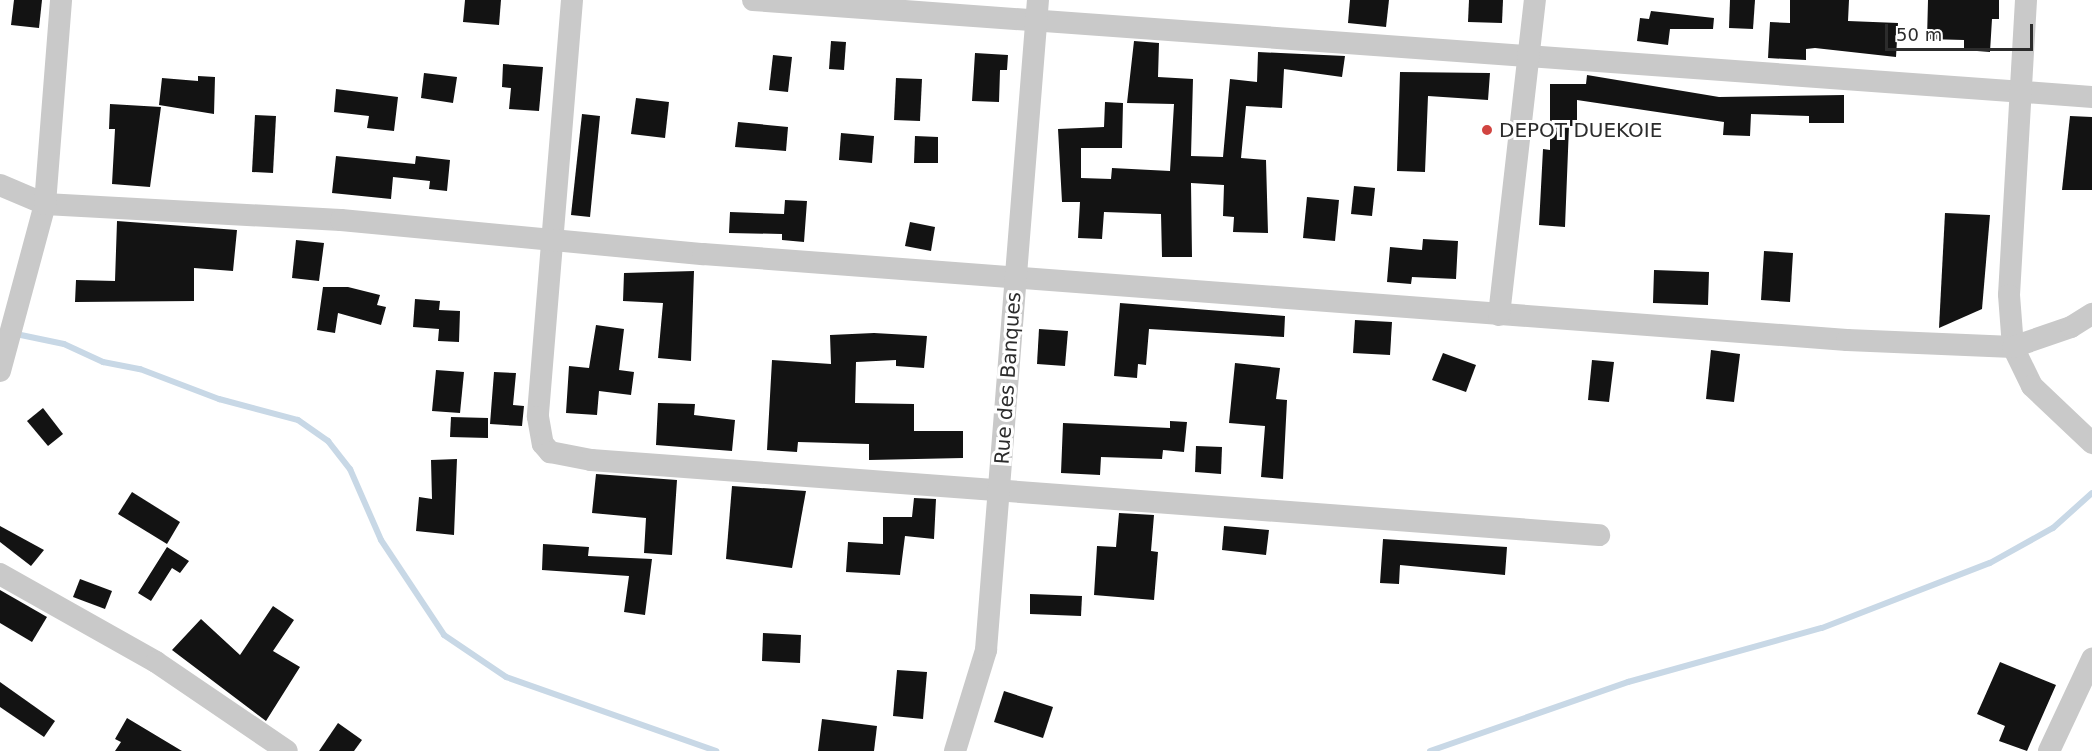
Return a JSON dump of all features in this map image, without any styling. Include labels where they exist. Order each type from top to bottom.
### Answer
[{"type":"street","points":[[0,371],[45,204],[61,0]]},
{"type":"street","points":[[572,0],[550,240],[538,417],[543,444],[550,452],[591,460],[1000,488],[1599,535]]},
{"type":"street","points":[[753,0],[1037,11],[1790,79],[2092,97]]},
{"type":"street","points":[[1499,315],[1535,0]]},
{"type":"street","points":[[2026,0],[2009,295],[2013,347],[2032,386],[2092,442]]},
{"type":"street","name":"Rue des Banques","points":[[955,751],[986,650],[1037,11]]},
{"type":"street","points":[[0,185],[45,204],[341,220],[550,240],[1016,275],[1499,315],[2013,347],[2071,327],[2092,314]]},
{"type":"street","points":[[0,574],[156,662],[287,751]]},
{"type":"street","points":[[2049,751],[2092,659]]},
{"type":"building","points":[[14,0],[42,0],[39,28],[11,25]]},
{"type":"building","points":[[465,0],[501,0],[499,25],[463,22]]},
{"type":"building","points":[[1350,0],[1389,0],[1386,27],[1348,23]]},
{"type":"building","points":[[1469,0],[1503,0],[1502,23],[1468,22]]},
{"type":"building","points":[[1730,0],[1755,0],[1753,29],[1729,28]]},
{"type":"building","points":[[1790,0],[1849,0],[1848,21],[1898,23],[1896,57],[1815,48],[1806,49],[1806,60],[1768,58],[1770,22],[1790,23]]},
{"type":"building","points":[[1928,0],[1999,0],[1999,19],[1992,19],[1990,52],[1964,50],[1964,40],[1927,39]]},
{"type":"building","points":[[1651,11],[1714,18],[1713,29],[1670,29],[1668,45],[1637,41],[1640,18],[1649,19]]},
{"type":"building","points":[[831,41],[846,42],[844,70],[829,69]]},
{"type":"building","points":[[1134,41],[1159,43],[1158,77],[1193,79],[1191,156],[1223,157],[1230,79],[1257,82],[1258,52],[1345,56],[1342,77],[1284,69],[1282,108],[1246,106],[1241,158],[1266,160],[1268,233],[1233,232],[1234,217],[1223,216],[1224,185],[1191,183],[1192,257],[1162,257],[1161,214],[1104,212],[1102,239],[1078,238],[1080,202],[1062,202],[1058,129],[1104,127],[1105,102],[1123,103],[1122,148],[1081,148],[1081,178],[1111,179],[1112,168],[1170,171],[1174,104],[1127,103]]},
{"type":"building","points":[[975,53],[1008,55],[1007,70],[1000,70],[999,102],[972,101]]},
{"type":"building","points":[[773,55],[792,57],[788,92],[769,90]]},
{"type":"building","points":[[503,64],[543,67],[539,111],[509,109],[511,88],[502,87]]},
{"type":"building","points":[[1400,72],[1490,73],[1488,100],[1428,96],[1425,172],[1397,171]]},
{"type":"building","points":[[424,73],[457,77],[453,103],[421,98]]},
{"type":"building","points":[[1587,75],[1719,97],[1844,95],[1844,123],[1809,123],[1809,116],[1751,114],[1750,136],[1723,135],[1724,122],[1577,100],[1577,126],[1569,126],[1565,227],[1539,225],[1543,149],[1550,150],[1550,84],[1586,84]]},
{"type":"building","points":[[198,76],[215,77],[214,114],[159,105],[162,78],[198,81]]},
{"type":"building","points":[[896,78],[922,79],[920,121],[894,120]]},
{"type":"building","points":[[336,89],[398,97],[394,131],[367,128],[369,116],[334,112]]},
{"type":"building","points":[[636,98],[669,102],[665,138],[631,134]]},
{"type":"building","points":[[110,104],[161,107],[150,187],[112,184],[115,129],[109,129]]},
{"type":"building","points":[[582,114],[600,116],[590,217],[571,215]]},
{"type":"building","points":[[255,115],[276,116],[273,173],[252,172]]},
{"type":"building","points":[[2070,116],[2092,117],[2092,190],[2062,190]]},
{"type":"building","points":[[738,122],[788,127],[786,151],[735,147]]},
{"type":"building","points":[[841,133],[874,136],[872,163],[839,160]]},
{"type":"building","points":[[915,136],[938,137],[938,163],[914,163]]},
{"type":"building","points":[[336,156],[415,164],[416,156],[450,160],[447,191],[429,189],[430,181],[393,177],[391,199],[332,193]]},
{"type":"building","points":[[1354,186],[1375,188],[1372,216],[1351,214]]},
{"type":"building","points":[[1307,197],[1339,200],[1335,241],[1303,238]]},
{"type":"building","points":[[785,200],[807,201],[804,242],[782,240],[782,234],[729,233],[730,212],[784,214]]},
{"type":"building","points":[[1945,213],[1990,215],[1982,309],[1939,328]]},
{"type":"building","points":[[117,221],[237,230],[233,271],[194,268],[194,301],[75,302],[76,280],[115,281]]},
{"type":"building","points":[[910,222],[935,227],[931,251],[905,246]]},
{"type":"building","points":[[1423,239],[1458,241],[1456,279],[1412,277],[1411,284],[1387,282],[1390,247],[1422,250]]},
{"type":"building","points":[[296,240],[324,243],[319,281],[292,278]]},
{"type":"building","points":[[1764,251],[1793,253],[1790,302],[1761,300]]},
{"type":"building","points":[[1654,270],[1709,272],[1708,305],[1653,303]]},
{"type":"building","points":[[694,271],[691,361],[658,358],[663,303],[623,301],[624,273]]},
{"type":"building","points":[[323,287],[348,287],[380,295],[377,305],[386,307],[381,325],[338,313],[335,333],[317,330]]},
{"type":"building","points":[[415,299],[440,301],[439,310],[460,311],[459,342],[438,341],[439,329],[413,327]]},
{"type":"building","points":[[1120,303],[1285,316],[1284,337],[1149,329],[1146,365],[1138,364],[1137,378],[1114,376]]},
{"type":"building","points":[[1355,320],[1392,322],[1390,355],[1353,353]]},
{"type":"building","points":[[596,325],[624,329],[619,370],[634,372],[631,395],[599,391],[597,415],[566,413],[569,366],[589,368]]},
{"type":"building","points":[[1039,329],[1068,331],[1065,366],[1037,364]]},
{"type":"building","points":[[874,333],[927,336],[924,368],[896,366],[896,360],[856,362],[855,403],[914,404],[914,431],[963,431],[963,458],[869,460],[869,444],[798,442],[797,452],[767,450],[772,360],[831,364],[830,335]]},
{"type":"building","points":[[1711,350],[1740,354],[1734,402],[1706,399]]},
{"type":"building","points":[[1443,353],[1476,365],[1466,392],[1432,380]]},
{"type":"building","points":[[1592,360],[1614,362],[1609,402],[1588,400]]},
{"type":"building","points":[[1235,363],[1280,368],[1276,399],[1287,400],[1283,479],[1261,477],[1265,426],[1229,423]]},
{"type":"building","points":[[436,370],[464,372],[460,413],[432,411]]},
{"type":"building","points":[[494,372],[516,373],[513,405],[524,406],[522,426],[490,424]]},
{"type":"building","points":[[658,403],[695,404],[694,415],[735,420],[732,451],[656,445]]},
{"type":"building","points":[[43,408],[63,434],[48,446],[27,421]]},
{"type":"building","points":[[451,417],[488,418],[488,438],[450,437]]},
{"type":"building","points":[[1170,421],[1187,422],[1184,452],[1163,450],[1162,459],[1101,457],[1100,475],[1061,473],[1063,423],[1170,428]]},
{"type":"building","points":[[1196,446],[1222,447],[1221,474],[1195,472]]},
{"type":"building","points":[[457,459],[454,535],[416,531],[419,497],[432,499],[431,460]]},
{"type":"building","points":[[596,474],[677,480],[672,555],[644,553],[646,518],[592,513]]},
{"type":"building","points":[[732,486],[806,491],[792,568],[726,559]]},
{"type":"building","points":[[132,492],[180,522],[167,544],[118,514]]},
{"type":"building","points":[[914,498],[936,499],[934,539],[905,536],[900,575],[846,572],[848,542],[883,544],[883,517],[912,517]]},
{"type":"building","points":[[1119,513],[1154,515],[1151,551],[1158,552],[1154,600],[1094,595],[1097,546],[1116,547]]},
{"type":"building","points":[[0,526],[44,550],[31,566],[0,542]]},
{"type":"building","points":[[1224,526],[1269,530],[1266,555],[1222,550]]},
{"type":"building","points":[[1383,539],[1507,547],[1505,575],[1400,565],[1399,584],[1380,583]]},
{"type":"building","points":[[543,544],[589,547],[588,556],[652,559],[645,615],[624,612],[629,576],[542,570]]},
{"type":"building","points":[[167,547],[189,561],[180,573],[172,568],[151,601],[138,593]]},
{"type":"building","points":[[80,579],[112,591],[105,609],[73,597]]},
{"type":"building","points":[[0,590],[47,617],[32,642],[0,623]]},
{"type":"building","points":[[1030,594],[1082,596],[1081,616],[1030,614]]},
{"type":"building","points":[[273,606],[294,620],[273,651],[300,667],[266,721],[172,650],[201,619],[240,655]]},
{"type":"building","points":[[763,633],[801,635],[800,663],[762,661]]},
{"type":"building","points":[[2000,662],[2056,685],[2027,751],[1999,741],[2005,726],[1977,714]]},
{"type":"building","points":[[897,670],[927,672],[923,719],[893,716]]},
{"type":"building","points":[[0,682],[55,721],[44,737],[0,707]]},
{"type":"building","points":[[1004,691],[1053,707],[1043,738],[994,722]]},
{"type":"building","points":[[127,718],[182,751],[115,751],[121,742],[115,739]]},
{"type":"building","points":[[822,719],[877,726],[874,751],[818,751]]},
{"type":"building","points":[[338,723],[362,740],[354,751],[319,751]]},
{"type":"waterway","points":[[16,334],[64,344],[103,362],[140,369],[219,399],[298,420],[328,441],[350,469],[381,540],[444,635],[506,677],[716,751]]},
{"type":"waterway","points":[[1430,751],[1628,682],[1822,628],[1990,563],[2053,528],[2092,493]]},
{"type":"place","name":"DEPOT DUEKOIE","points":[[1487,130]]}]
